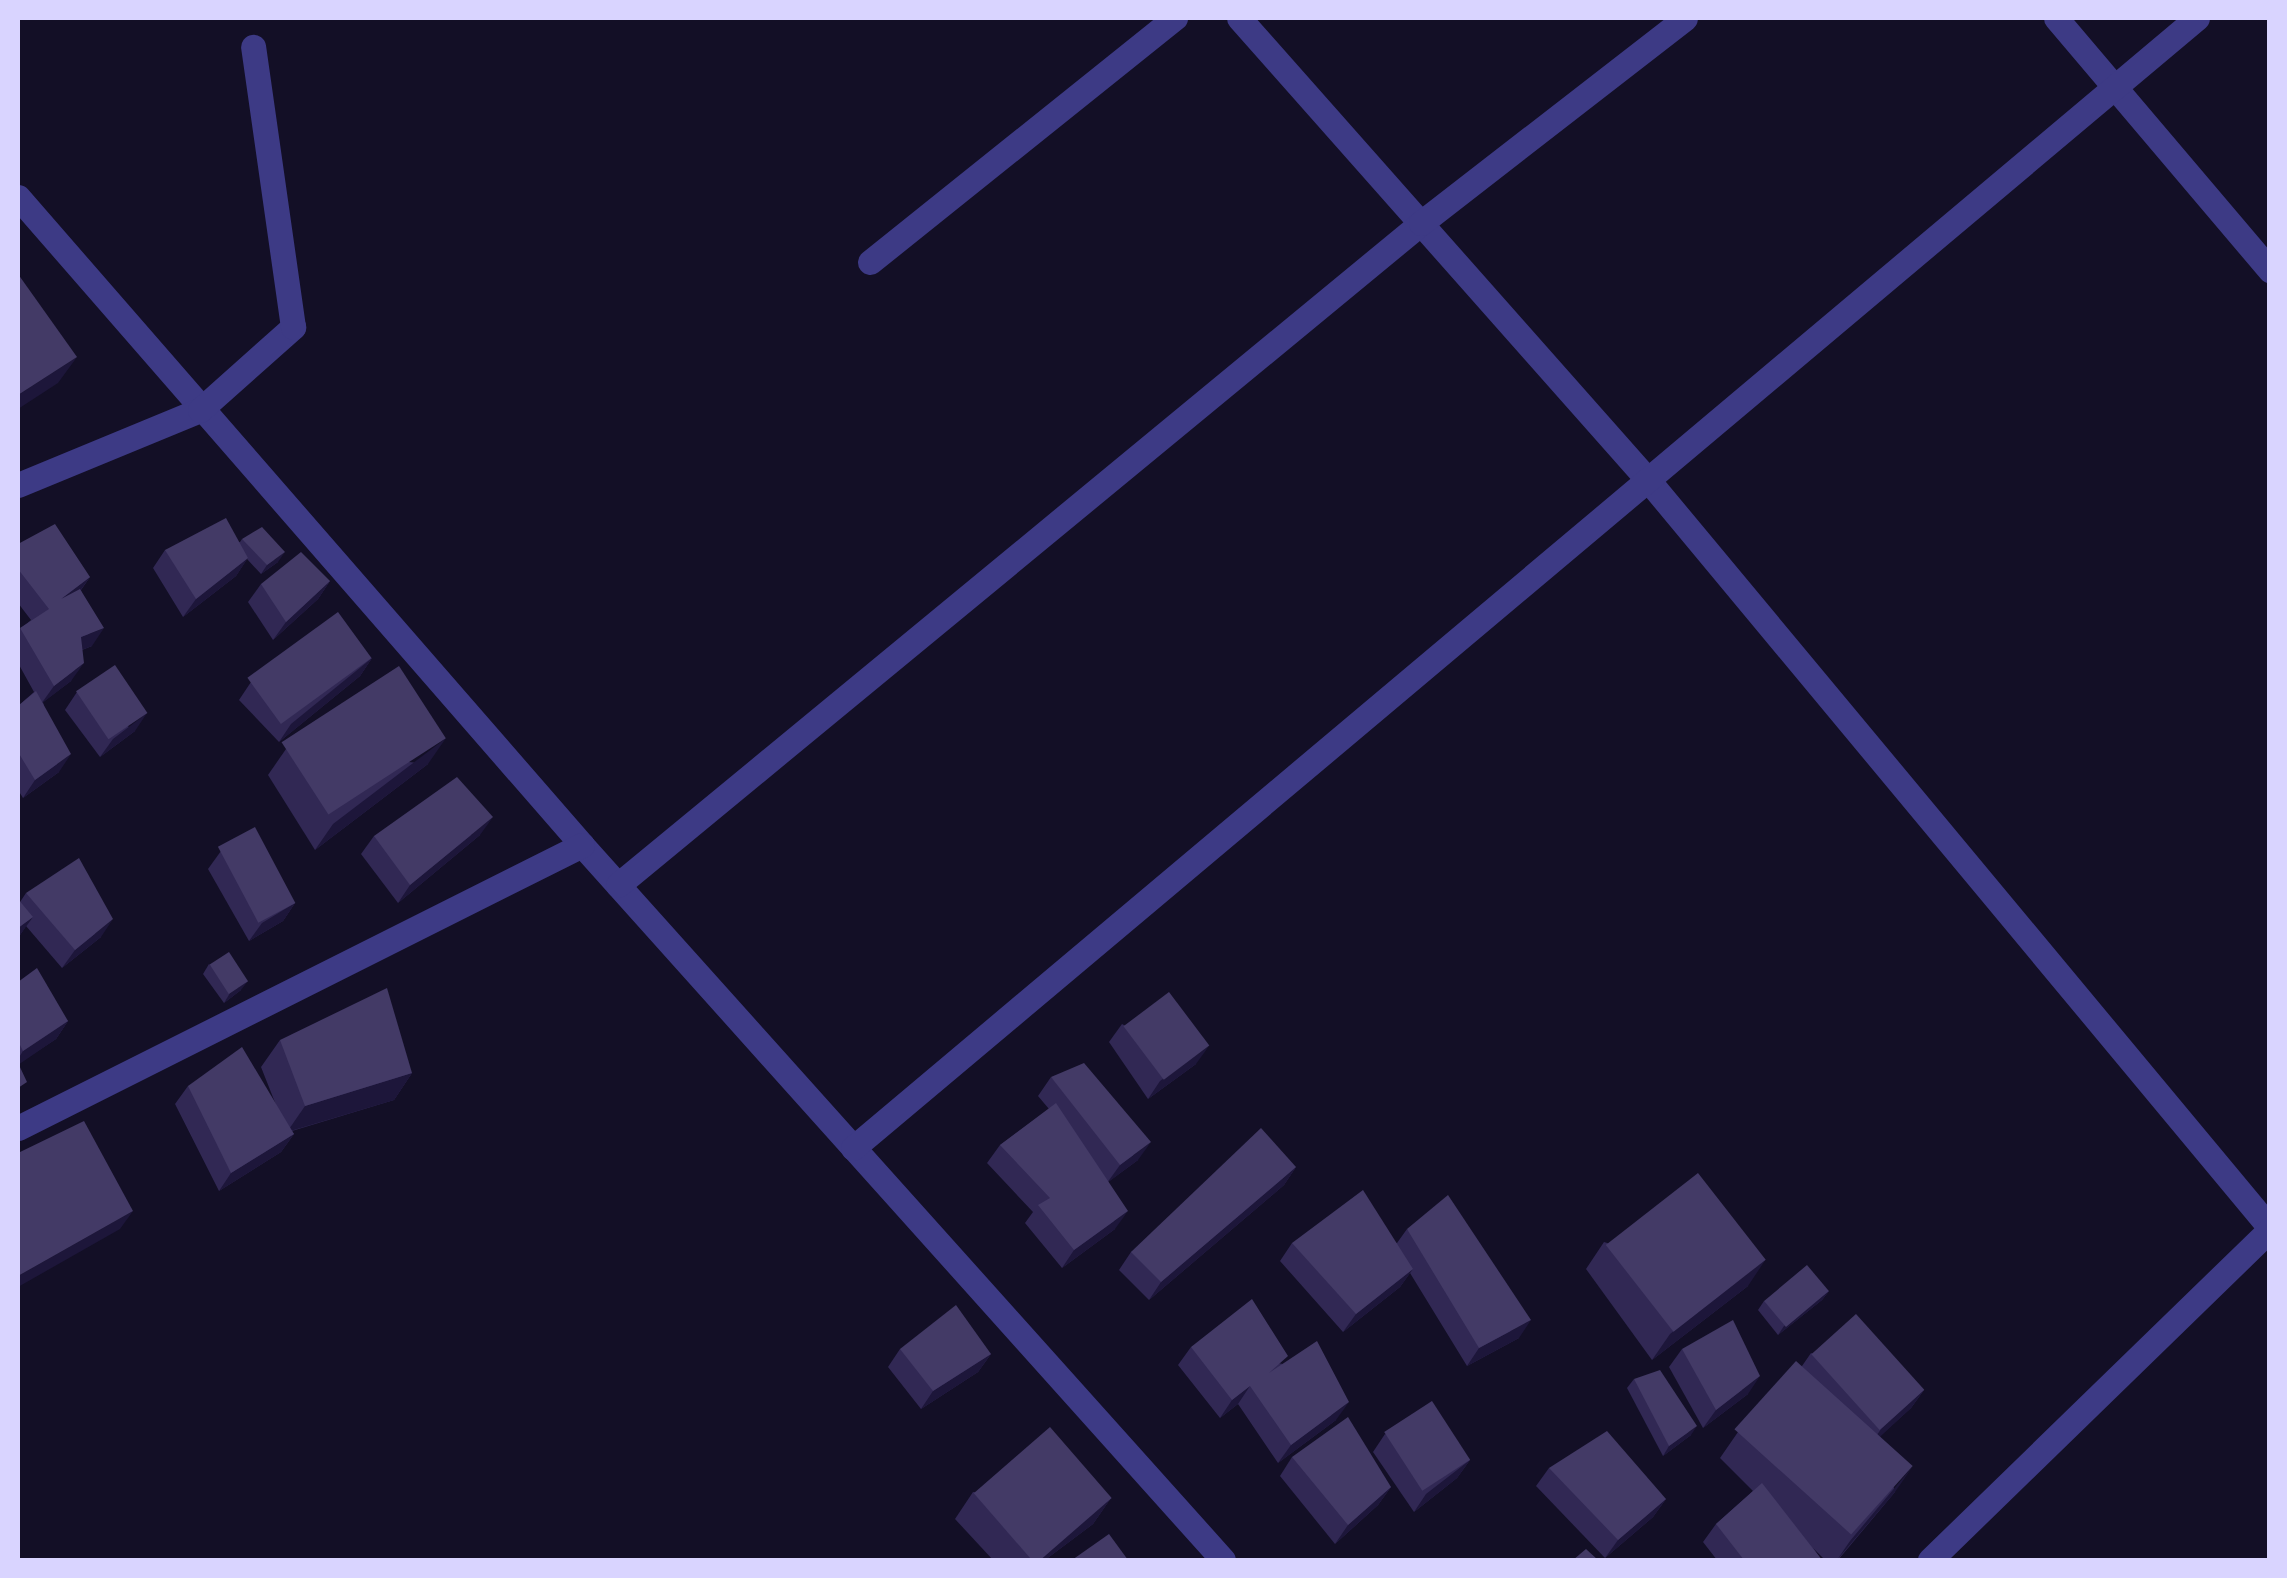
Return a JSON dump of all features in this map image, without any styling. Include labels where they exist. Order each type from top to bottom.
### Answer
[{"type":"street","points":[[870,262],[1175,18]]},
{"type":"street","points":[[1238,18],[1648,480],[2270,1229],[1930,1560]]},
{"type":"street","points":[[618,885],[1421,223],[1685,18]]},
{"type":"street","points":[[2056,18],[2270,270]]},
{"type":"street","points":[[853,1148],[2197,18]]},
{"type":"street","points":[[18,485],[200,410],[293,328],[253,47]]},
{"type":"street","points":[[18,197],[582,845],[1223,1560]]},
{"type":"street","points":[[18,1128],[582,845]]},
{"type":"building","points":[[18,274],[77,357],[18,395]]},
{"type":"building","points":[[226,518],[248,558],[196,599],[165,550]]},
{"type":"building","points":[[55,524],[90,577],[61,599],[80,589],[104,628],[81,637],[84,663],[54,686],[20,628],[49,609],[18,569],[18,544]]},
{"type":"building","points":[[262,527],[285,552],[267,565],[242,539]]},
{"type":"building","points":[[301,552],[330,581],[286,622],[261,584]]},
{"type":"building","points":[[338,612],[372,658],[281,724],[247,678]]},
{"type":"building","points":[[115,665],[147,713],[108,739],[76,691]]},
{"type":"building","points":[[399,666],[446,738],[328,814],[282,742]]},
{"type":"building","points":[[36,691],[71,754],[35,780],[18,752],[18,706]]},
{"type":"building","points":[[457,777],[493,817],[410,885],[374,836]]},
{"type":"building","points":[[255,827],[295,903],[258,923],[218,847]]},
{"type":"building","points":[[79,858],[113,919],[75,950],[26,893]]},
{"type":"building","points":[[18,899],[33,917],[18,928]]},
{"type":"building","points":[[229,952],[248,981],[229,994],[210,965]]},
{"type":"building","points":[[37,968],[68,1021],[23,1051],[18,1041],[18,982]]},
{"type":"building","points":[[387,988],[412,1073],[305,1106],[280,1040]]},
{"type":"building","points":[[1169,992],[1209,1046],[1164,1080],[1123,1026]]},
{"type":"building","points":[[242,1047],[294,1134],[231,1173],[188,1086]]},
{"type":"building","points":[[18,1063],[27,1082],[18,1088]]},
{"type":"building","points":[[1084,1063],[1151,1142],[1120,1165],[1051,1077]]},
{"type":"building","points":[[1056,1103],[1128,1211],[1074,1250],[1038,1205],[1050,1198],[1000,1145]]},
{"type":"building","points":[[84,1121],[133,1211],[18,1276],[18,1153]]},
{"type":"building","points":[[1261,1128],[1296,1167],[1161,1282],[1131,1252]]},
{"type":"building","points":[[1698,1173],[1766,1260],[1674,1332],[1606,1245]]},
{"type":"building","points":[[1363,1190],[1413,1269],[1356,1314],[1292,1243]]},
{"type":"building","points":[[1448,1195],[1531,1320],[1479,1348],[1407,1229]]},
{"type":"building","points":[[1807,1265],[1829,1291],[1786,1327],[1764,1301]]},
{"type":"building","points":[[1252,1299],[1288,1356],[1269,1373],[1317,1341],[1349,1402],[1291,1445],[1250,1386],[1232,1400],[1191,1347]]},
{"type":"building","points":[[956,1305],[991,1354],[933,1391],[900,1349]]},
{"type":"building","points":[[1856,1314],[1924,1390],[1880,1430],[1811,1354]]},
{"type":"building","points":[[1733,1320],[1760,1376],[1716,1410],[1682,1349]]},
{"type":"building","points":[[1796,1361],[1913,1466],[1851,1534],[1734,1429]]},
{"type":"building","points":[[1660,1370],[1697,1426],[1669,1446],[1634,1379]]},
{"type":"building","points":[[1432,1401],[1470,1460],[1422,1491],[1384,1432]]},
{"type":"building","points":[[1348,1417],[1391,1487],[1348,1525],[1292,1457]]},
{"type":"building","points":[[1050,1427],[1112,1498],[1040,1560],[1032,1560],[974,1493]]},
{"type":"building","points":[[1607,1431],[1666,1499],[1618,1540],[1549,1468]]},
{"type":"building","points":[[1762,1483],[1822,1560],[1744,1560],[1716,1524]]},
{"type":"building","points":[[1109,1534],[1128,1560],[1072,1560]]},
{"type":"building","points":[[1586,1549],[1598,1560],[1573,1560]]}]
